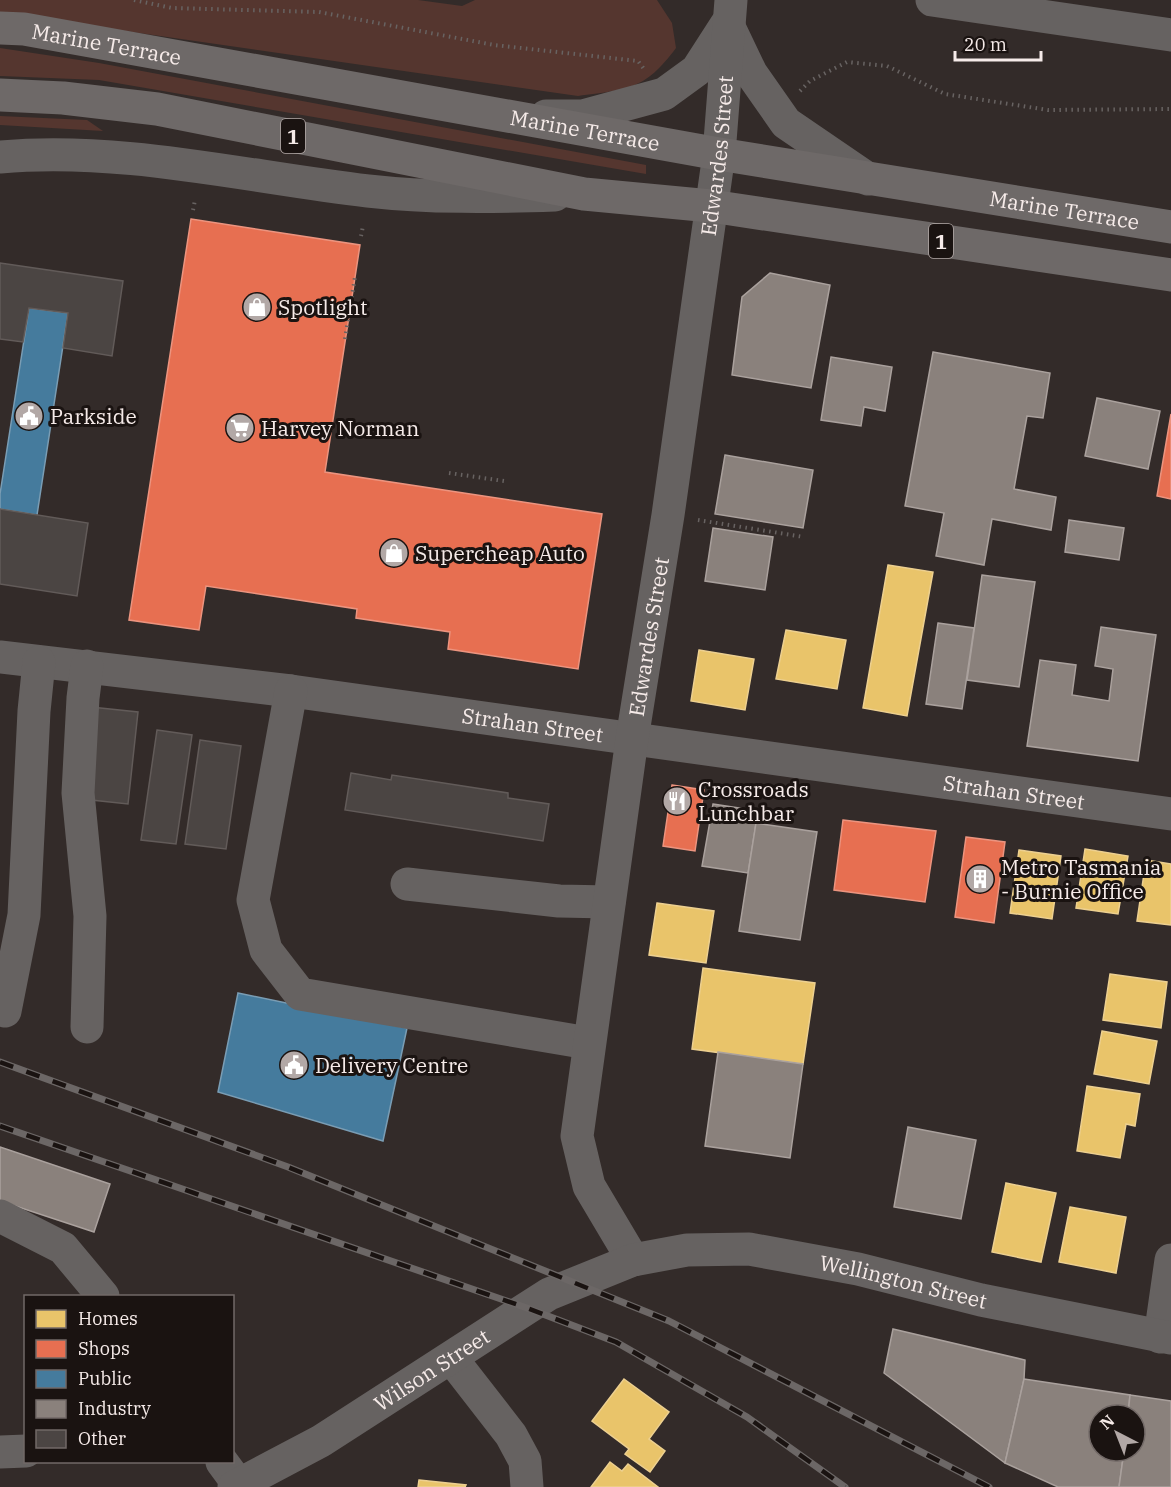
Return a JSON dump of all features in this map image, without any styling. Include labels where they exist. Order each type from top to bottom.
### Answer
[{"type":"highway","name":"Marine Terrace","points":[[0,28],[24,29],[719,154],[1171,227]]},
{"type":"highway","name":"1","points":[[0,96],[63,98],[157,109],[584,194],[711,206],[1171,275]]},
{"type":"street","points":[[932,0],[1171,35]]},
{"type":"street","points":[[509,117],[583,116],[664,94],[697,70],[729,12]]},
{"type":"street","points":[[729,12],[751,74],[768,102],[786,123],[868,179]]},
{"type":"street","name":"Edwardes Street","points":[[633,1260],[589,1186],[577,1136],[588,1043],[632,739],[668,515],[719,154],[729,12]]},
{"type":"street","points":[[0,157],[31,154],[110,157],[369,191],[434,196],[584,194]]},
{"type":"street","name":"Strahan Street","points":[[0,657],[291,691],[1171,814]]},
{"type":"street","points":[[5,1011],[24,915],[34,711],[39,662]]},
{"type":"street","points":[[87,666],[82,698],[78,793],[90,916],[87,1027]]},
{"type":"street","points":[[291,691],[253,900],[266,950],[300,994],[588,1043]]},
{"type":"street","points":[[407,884],[559,901],[609,902]]},
{"type":"street","points":[[0,1216],[63,1248],[102,1295]]},
{"type":"street","name":"Wellington Street","points":[[633,1260],[687,1250],[749,1249],[858,1269],[981,1300],[1165,1337]]},
{"type":"street","name":"Wilson Street","points":[[231,1478],[321,1441],[452,1359],[549,1294],[633,1260]]},
{"type":"street","points":[[1165,1337],[1171,1260]]},
{"type":"street","points":[[452,1359],[511,1435],[525,1461],[527,1487]]},
{"type":"street","points":[[0,1452],[24,1451]]},
{"type":"path","points":[[193,210],[195,200]]},
{"type":"path","points":[[361,236],[363,226]]},
{"type":"path","points":[[345,339],[355,278]]},
{"type":"path","points":[[449,473],[504,481]]},
{"type":"path","points":[[668,515],[804,537]]},
{"type":"shaded area","points":[[0,0],[418,0],[462,6],[475,0],[657,0],[672,23],[676,48],[654,73],[634,86],[578,96],[0,13]]},
{"type":"shaded area","points":[[0,48],[99,63],[646,165],[646,174],[99,80],[0,76]]},
{"type":"shaded area","points":[[0,116],[87,120],[103,131],[0,125]]},
{"type":"building: Homes","points":[[888,565],[933,572],[907,716],[863,708]]},
{"type":"building: Homes","points":[[786,630],[846,640],[837,689],[776,679]]},
{"type":"building: Homes","points":[[699,650],[754,659],[745,710],[691,701]]},
{"type":"building: Homes","points":[[1085,849],[1128,856],[1118,914],[1076,908]]},
{"type":"building: Homes","points":[[1019,850],[1061,856],[1052,919],[1010,913]]},
{"type":"building: Homes","points":[[1146,860],[1171,864],[1171,925],[1137,921]]},
{"type":"building: Homes","points":[[657,903],[714,911],[706,963],[649,955]]},
{"type":"building: Homes","points":[[703,968],[815,983],[803,1064],[692,1049]]},
{"type":"building: Homes","points":[[1110,974],[1167,982],[1161,1028],[1103,1020]]},
{"type":"building: Homes","points":[[1102,1031],[1157,1041],[1149,1084],[1094,1074]]},
{"type":"building: Homes","points":[[1087,1086],[1140,1094],[1135,1126],[1126,1124],[1120,1158],[1077,1151]]},
{"type":"building: Homes","points":[[1006,1183],[1056,1193],[1041,1262],[992,1252]]},
{"type":"building: Homes","points":[[1070,1207],[1126,1217],[1116,1273],[1059,1262]]},
{"type":"building: Homes","points":[[624,1379],[669,1412],[649,1439],[665,1451],[650,1472],[625,1454],[629,1449],[592,1421]]},
{"type":"building: Homes","points":[[610,1462],[622,1471],[628,1464],[658,1487],[591,1487]]},
{"type":"building: Homes","points":[[419,1480],[466,1485],[465,1487],[418,1487]]},
{"type":"building: Shops","points":[[191,219],[360,245],[325,472],[602,514],[578,669],[448,649],[450,632],[356,618],[357,609],[206,586],[199,630],[129,620]]},
{"type":"building: Shops","points":[[1171,414],[1171,499],[1157,496]]},
{"type":"building: Shops","points":[[672,785],[704,790],[695,851],[663,846]]},
{"type":"building: Shops","points":[[843,820],[936,831],[925,902],[834,890]]},
{"type":"building: Shops","name":"Metro Tasmania - Burnie Office","points":[[966,837],[1005,842],[994,923],[955,917]]},
{"type":"building: Public","points":[[29,308],[68,313],[37,515],[0,509],[0,494]]},
{"type":"building: Public","points":[[238,993],[407,1028],[383,1141],[218,1092]]},
{"type":"building: Industry","points":[[770,273],[830,285],[811,388],[732,375],[742,297]]},
{"type":"building: Industry","points":[[933,352],[1050,373],[1043,418],[1027,416],[1014,489],[1056,497],[1051,530],[992,519],[984,565],[936,556],[944,513],[905,506]]},
{"type":"building: Industry","points":[[831,357],[892,367],[885,411],[864,407],[861,426],[821,420]]},
{"type":"building: Industry","points":[[1097,398],[1160,411],[1148,469],[1085,456]]},
{"type":"building: Industry","points":[[725,455],[813,470],[803,528],[715,514]]},
{"type":"building: Industry","points":[[1069,520],[1124,528],[1119,560],[1065,552]]},
{"type":"building: Industry","points":[[713,528],[773,537],[765,590],[705,581]]},
{"type":"building: Industry","points":[[982,575],[1035,582],[1019,687],[967,680]]},
{"type":"building: Industry","points":[[938,623],[974,628],[962,709],[926,704]]},
{"type":"building: Industry","points":[[1101,627],[1156,635],[1138,761],[1027,746],[1040,660],[1076,665],[1072,695],[1109,701],[1113,669],[1095,666]]},
{"type":"building: Industry","points":[[713,804],[758,811],[748,873],[702,866]]},
{"type":"building: Industry","points":[[756,823],[817,832],[800,940],[739,931]]},
{"type":"building: Industry","points":[[718,1052],[803,1064],[790,1158],[705,1146]]},
{"type":"building: Industry","points":[[908,1127],[976,1140],[961,1219],[894,1207]]},
{"type":"building: Industry","points":[[0,1147],[110,1184],[94,1232],[0,1201]]},
{"type":"building: Industry","points":[[893,1329],[1025,1360],[1024,1379],[1005,1463],[884,1373]]},
{"type":"building: Industry","points":[[1024,1379],[1130,1395],[1129,1403],[1087,1403],[1087,1463],[1122,1463],[1119,1487],[1058,1487],[1005,1463]]},
{"type":"building: Industry","points":[[1130,1395],[1171,1401],[1171,1487],[1119,1487],[1122,1463],[1147,1463],[1147,1403],[1129,1403]]},
{"type":"building: Other","points":[[0,263],[123,281],[112,356],[63,348],[68,313],[29,308],[23,342],[0,339]]},
{"type":"building: Other","points":[[0,509],[88,523],[77,596],[0,584]]},
{"type":"building: Other","points":[[91,707],[138,712],[128,804],[82,799]]},
{"type":"building: Other","points":[[157,730],[192,735],[176,844],[141,840]]},
{"type":"building: Other","points":[[200,740],[241,746],[226,849],[185,844]]},
{"type":"building: Other","points":[[351,773],[391,780],[392,775],[508,793],[508,798],[549,804],[543,841],[345,810]]},
{"type":"railway","points":[[0,1062],[288,1167],[669,1321],[989,1487]]},
{"type":"railway","points":[[0,1126],[527,1308],[616,1342],[747,1417],[845,1487]]},
{"type":"place","name":"Spotlight","points":[[257,307]]},
{"type":"place","name":"Parkside","points":[[29,416]]},
{"type":"place","name":"Harvey Norman","points":[[240,428]]},
{"type":"place","name":"Supercheap Auto","points":[[394,553]]},
{"type":"place","name":"Crossroads Lunchbar","points":[[677,801]]},
{"type":"place","name":"Metro Tasmania - Burnie Office","points":[[980,879]]},
{"type":"place","name":"Delivery Centre","points":[[294,1065]]}]
